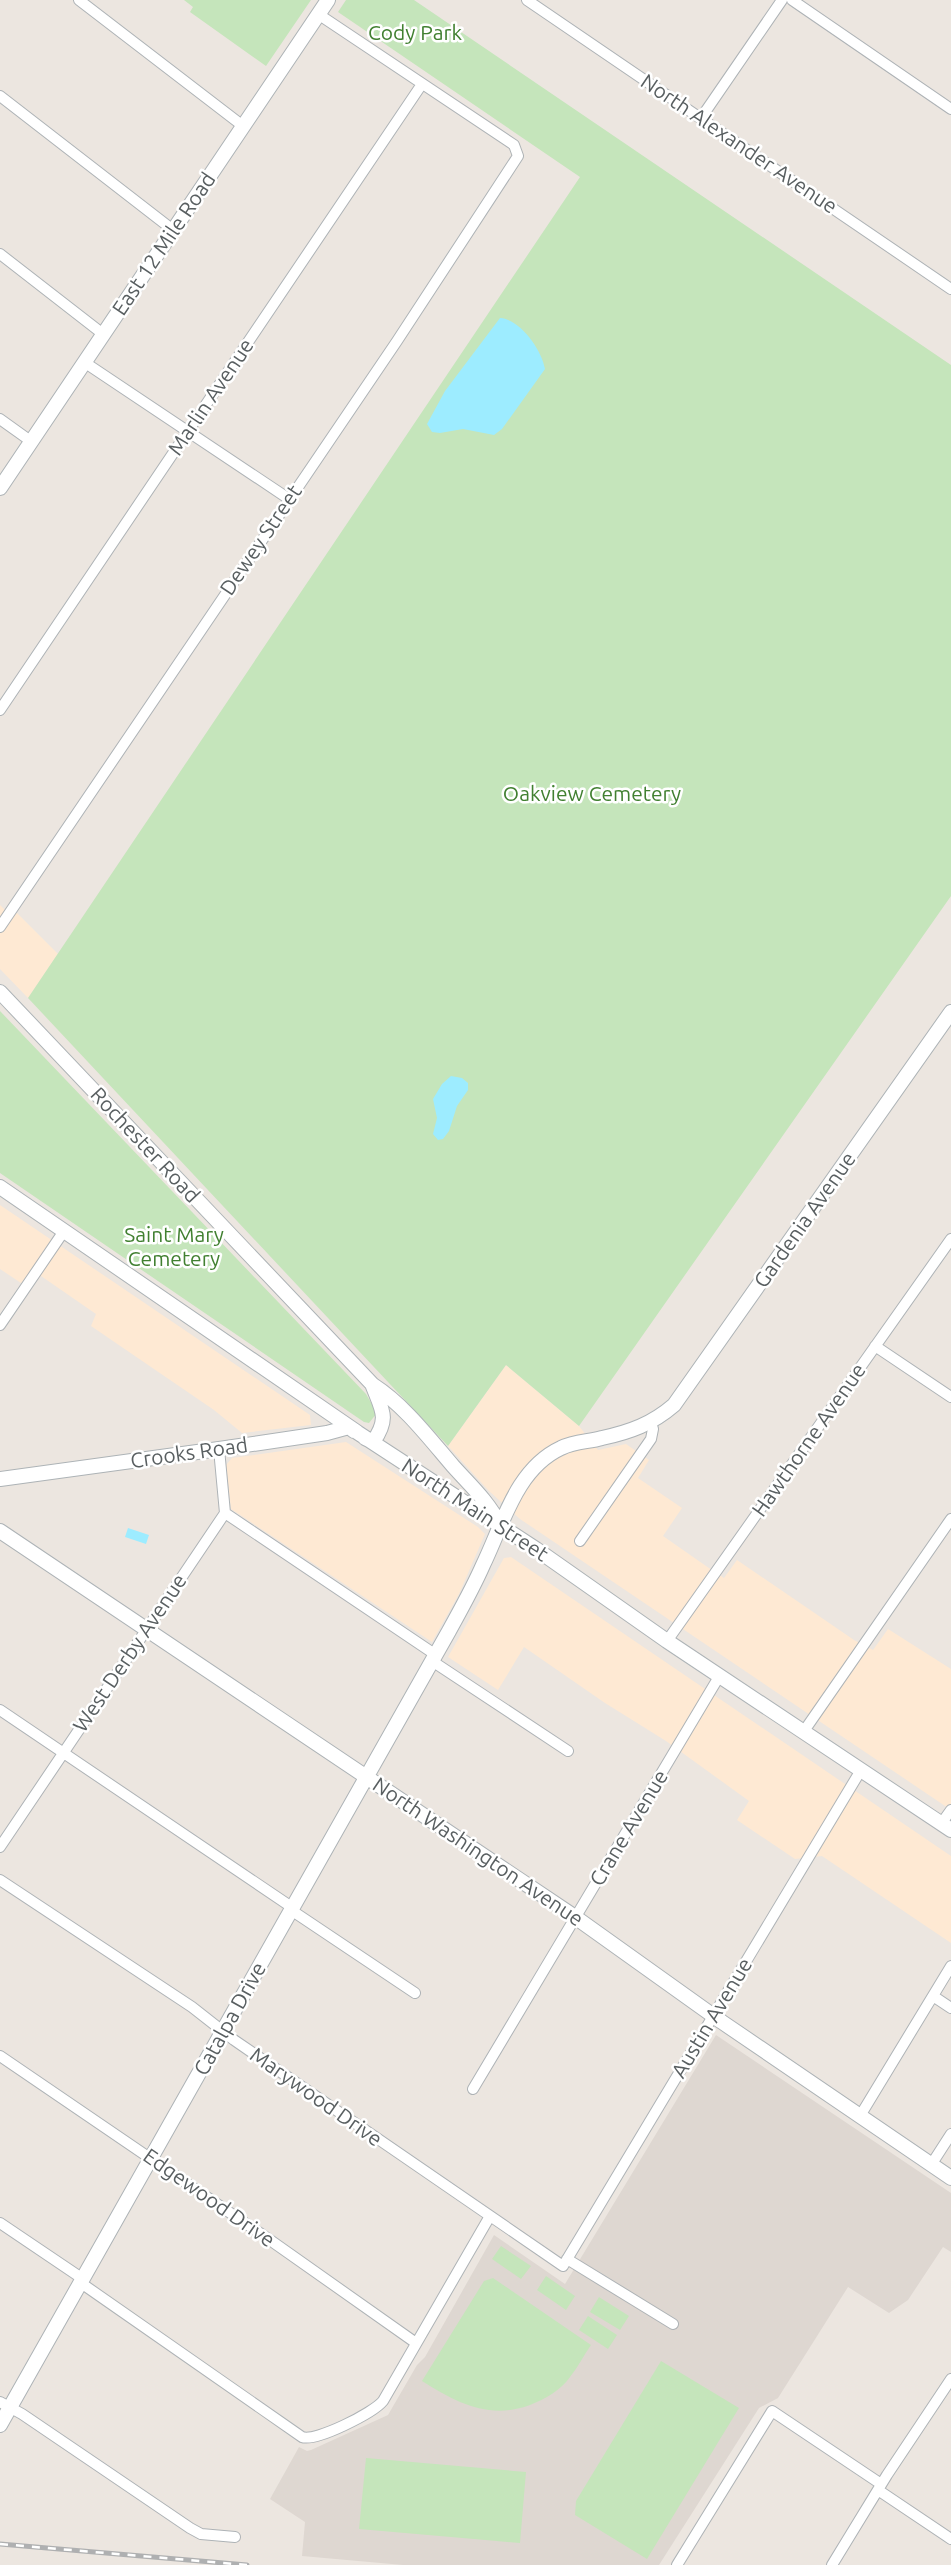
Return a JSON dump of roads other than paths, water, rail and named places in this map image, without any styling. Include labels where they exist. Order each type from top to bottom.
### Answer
[{"type":"main road","name":"East 12 Mile Road","points":[[0,488],[328,0]]},
{"type":"main road","name":"Rochester Road","points":[[0,992],[372,1384],[384,1414],[383,1427],[373,1442]]},
{"type":"main road","name":"Gardenia Avenue","points":[[459,1612],[514,1497],[537,1465],[550,1453],[573,1442],[600,1439],[651,1422],[674,1405],[951,1012]]},
{"type":"main road","points":[[0,1187],[373,1442]]},
{"type":"main road","points":[[372,1384],[384,1392],[425,1433],[489,1504],[500,1525]]},
{"type":"main road","name":"Crooks Road","points":[[0,1479],[327,1433],[349,1427]]},
{"type":"main road","name":"North Main Street","points":[[373,1442],[946,1827]]},
{"type":"main road","name":"North Washington Avenue","points":[[0,1531],[575,1917],[951,2178]]},
{"type":"main road","name":"Catalpa Drive","points":[[0,2425],[5,2405],[82,2281],[459,1612]]},
{"type":"street","points":[[79,0],[243,126]]},
{"type":"street","name":"North Alexander Avenue","points":[[527,0],[951,289]]},
{"type":"street","points":[[701,118],[782,0]]},
{"type":"street","points":[[792,0],[951,109]]},
{"type":"street","points":[[318,14],[422,84]]},
{"type":"street","name":"Dewey Street","points":[[0,927],[517,160],[518,152],[514,145],[422,84]]},
{"type":"street","name":"Marlin Avenue","points":[[0,710],[422,84]]},
{"type":"street","points":[[0,96],[173,230]]},
{"type":"street","points":[[0,254],[103,334]]},
{"type":"street","points":[[84,362],[289,499]]},
{"type":"street","points":[[0,419],[32,442]]},
{"type":"street","points":[[0,1325],[64,1231]]},
{"type":"street","name":"Hawthorne Avenue","points":[[667,1640],[951,1238]]},
{"type":"street","points":[[875,1346],[951,1397]]},
{"type":"street","points":[[580,1541],[651,1439],[651,1422]]},
{"type":"street","points":[[219,1449],[225,1513],[568,1751]]},
{"type":"street","name":"West Derby Avenue","points":[[0,1847],[225,1513]]},
{"type":"street","points":[[804,1731],[951,1519]]},
{"type":"street","name":"Crane Avenue","points":[[472,2089],[720,1675]]},
{"type":"street","points":[[0,1710],[415,1993]]},
{"type":"street","name":"Austin Avenue","points":[[565,2262],[861,1770]]},
{"type":"street","points":[[946,1827],[951,1810]]},
{"type":"street","name":"Marywood Drive","points":[[0,1880],[192,2007],[490,2216],[673,2324]]},
{"type":"street","points":[[860,2116],[951,1966]]},
{"type":"street","points":[[933,1996],[951,2008]]},
{"type":"street","name":"Edgewood Drive","points":[[0,2056],[416,2343]]},
{"type":"street","points":[[931,2165],[951,2134]]},
{"type":"street","points":[[0,2223],[302,2437],[315,2438],[379,2407],[490,2216]]},
{"type":"street","points":[[832,2565],[951,2379]]},
{"type":"street","points":[[5,2405],[190,2528],[201,2534],[235,2537]]},
{"type":"street","points":[[677,2565],[772,2411],[951,2539]]},
{"type":"water","points":[[500,318],[515,324],[529,337],[540,353],[545,369],[502,429],[494,435],[463,429],[432,432],[427,424],[445,391]]},
{"type":"water","points":[[451,1076],[462,1078],[468,1083],[468,1090],[457,1106],[449,1131],[443,1139],[438,1140],[433,1134],[437,1118],[433,1099],[442,1084]]},
{"type":"water","points":[[128,1528],[149,1535],[146,1544],[125,1537]]},
{"type":"railway","points":[[0,2544],[247,2565]]},
{"type":"park label","name":"Cody Park","points":[[415,33]]},
{"type":"park label","name":"Oakview Cemetery","points":[[592,794]]},
{"type":"park label","name":"Saint Mary Cemetery","points":[[174,1247]]}]
